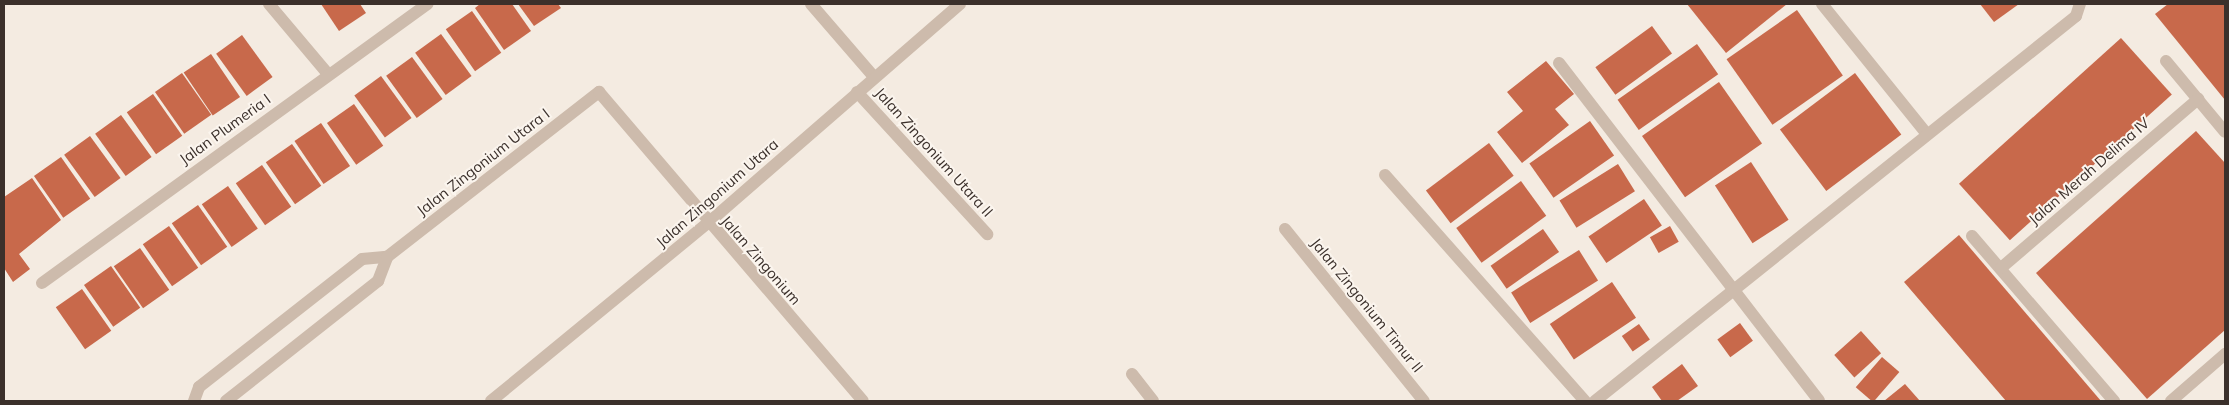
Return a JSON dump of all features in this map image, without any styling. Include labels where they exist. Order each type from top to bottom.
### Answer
[{"type":"street","points":[[269,4],[328,74]]},
{"type":"street","name":"Jalan Plumeria I","points":[[42,284],[328,74],[428,4]]},
{"type":"street","name":"Jalan Zingonium Utara II","points":[[811,4],[874,77]]},
{"type":"street","name":"Jalan Zingonium Utara","points":[[491,401],[708,224],[874,77],[960,4]]},
{"type":"street","points":[[1822,4],[1926,133]]},
{"type":"street","points":[[1595,401],[1734,293],[1926,133],[2076,16],[2080,4]]},
{"type":"street","points":[[2166,61],[2225,132]]},
{"type":"street","points":[[1559,63],[1734,293],[1819,401]]},
{"type":"street","name":"Jalan Zingonium","points":[[599,92],[857,399]]},
{"type":"street","name":"Jalan Zingonium Utara I","points":[[387,257],[599,92]]},
{"type":"street","name":"Jalan Zingonium Utara II","points":[[857,92],[987,234]]},
{"type":"street","name":"Jalan Merah Delima IV","points":[[2001,268],[2198,99]]},
{"type":"street","points":[[1385,175],[1586,401]]},
{"type":"street","name":"Jalan Zingonium Timur II","points":[[1285,229],[1424,401]]},
{"type":"street","points":[[1972,236],[2114,401]]},
{"type":"street","points":[[194,401],[199,387],[362,259],[387,257],[378,281],[226,401]]},
{"type":"street","points":[[2171,401],[2225,354]]},
{"type":"street","points":[[1132,374],[1153,401]]},
{"type":"building","points":[[321,4],[360,4],[366,13],[339,31]]},
{"type":"building","points":[[480,4],[512,4],[531,31],[504,50],[475,8]]},
{"type":"building","points":[[518,4],[558,4],[561,8],[534,26]]},
{"type":"building","points":[[1687,4],[1787,4],[1726,53]]},
{"type":"building","points":[[1980,4],[2019,4],[1994,22]]},
{"type":"building","points":[[2168,4],[2225,4],[2225,100],[2155,14]]},
{"type":"building","points":[[1797,10],[1843,76],[1772,125],[1727,59]]},
{"type":"building","points":[[472,11],[501,53],[475,71],[446,29]]},
{"type":"building","points":[[1652,26],[1672,54],[1615,95],[1595,67]]},
{"type":"building","points":[[441,34],[472,76],[446,95],[415,53]]},
{"type":"building","points":[[242,35],[273,77],[247,96],[216,54]]},
{"type":"building","points":[[2121,38],[2172,94],[2010,240],[1959,184]]},
{"type":"building","points":[[1697,44],[1718,74],[1639,130],[1618,100]]},
{"type":"building","points":[[211,54],[240,97],[213,116],[184,72]]},
{"type":"building","points":[[412,57],[443,99],[417,118],[386,76]]},
{"type":"building","points":[[1546,61],[1574,94],[1555,109],[1569,125],[1522,163],[1497,132],[1523,111],[1507,92]]},
{"type":"building","points":[[182,73],[211,115],[184,134],[155,92]]},
{"type":"building","points":[[1855,73],[1901,134],[1826,191],[1780,130]]},
{"type":"building","points":[[381,76],[412,118],[385,137],[354,95]]},
{"type":"building","points":[[1719,82],[1762,143],[1685,197],[1642,136]]},
{"type":"building","points":[[153,94],[182,136],[156,154],[127,112]]},
{"type":"building","points":[[354,104],[383,146],[356,165],[327,123]]},
{"type":"building","points":[[121,115],[152,157],[126,176],[95,134]]},
{"type":"building","points":[[1590,121],[1614,155],[1553,198],[1529,163]]},
{"type":"building","points":[[321,123],[350,166],[324,184],[294,141]]},
{"type":"building","points":[[2196,131],[2225,163],[2225,330],[2147,399],[2036,273]]},
{"type":"building","points":[[90,136],[121,178],[95,197],[64,155]]},
{"type":"building","points":[[1489,143],[1514,176],[1451,223],[1426,191]]},
{"type":"building","points":[[292,144],[321,186],[295,204],[266,162]]},
{"type":"building","points":[[61,157],[90,199],[63,218],[34,176]]},
{"type":"building","points":[[1751,162],[1789,220],[1753,243],[1715,185]]},
{"type":"building","points":[[1618,164],[1635,191],[1576,228],[1559,201]]},
{"type":"building","points":[[262,165],[291,207],[265,225],[236,183]]},
{"type":"building","points":[[32,178],[61,220],[19,254],[30,269],[13,282],[4,268],[4,197]]},
{"type":"building","points":[[1521,181],[1546,216],[1482,263],[1456,228]]},
{"type":"building","points":[[228,186],[258,229],[232,247],[202,204]]},
{"type":"building","points":[[1644,199],[1662,226],[1606,263],[1588,236]]},
{"type":"building","points":[[198,205],[227,247],[201,265],[172,223]]},
{"type":"building","points":[[169,226],[198,268],[172,286],[143,244]]},
{"type":"building","points":[[1670,226],[1679,242],[1659,253],[1650,237]]},
{"type":"building","points":[[1543,229],[1559,252],[1507,289],[1491,266]]},
{"type":"building","points":[[1959,235],[2101,401],[2006,401],[1904,282]]},
{"type":"building","points":[[140,248],[169,290],[143,308],[114,266]]},
{"type":"building","points":[[1579,250],[1598,281],[1530,323],[1511,292]]},
{"type":"building","points":[[111,266],[140,308],[113,327],[84,285]]},
{"type":"building","points":[[1612,282],[1636,318],[1574,360],[1550,324]]},
{"type":"building","points":[[82,289],[111,331],[85,349],[56,307]]},
{"type":"building","points":[[1740,323],[1753,341],[1730,357],[1717,339]]},
{"type":"building","points":[[1639,324],[1650,340],[1633,352],[1622,336]]},
{"type":"building","points":[[1861,331],[1881,353],[1854,377],[1834,355]]},
{"type":"building","points":[[1882,357],[1899,372],[1874,401],[1872,401],[1856,387]]},
{"type":"building","points":[[1682,364],[1698,386],[1677,401],[1662,401],[1652,387]]},
{"type":"building","points":[[1905,384],[1920,401],[1884,401]]}]
